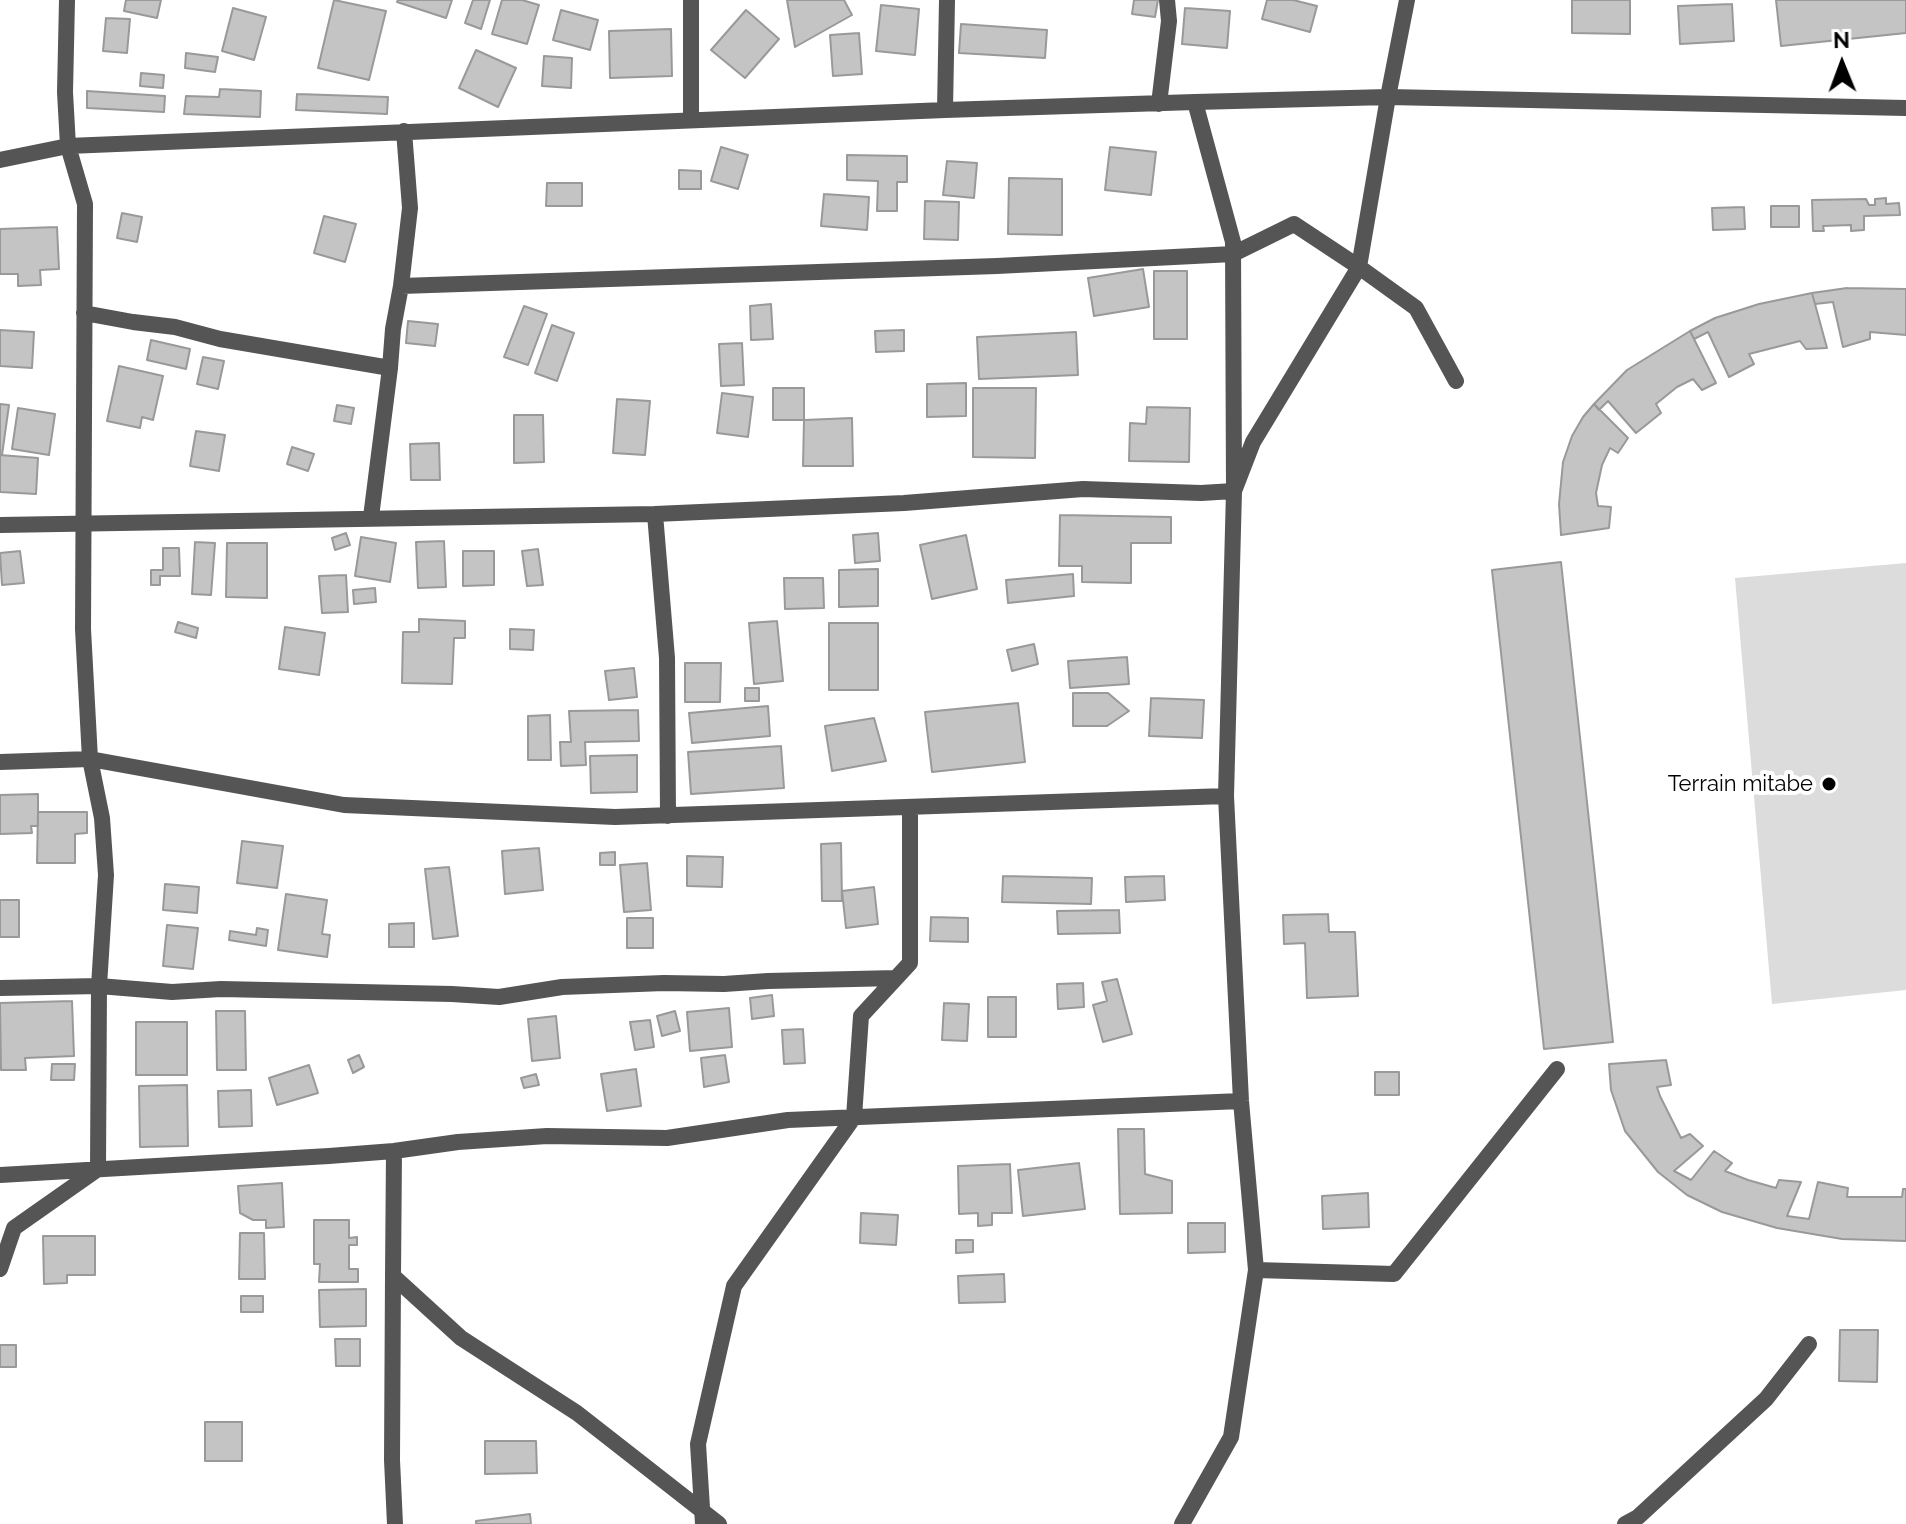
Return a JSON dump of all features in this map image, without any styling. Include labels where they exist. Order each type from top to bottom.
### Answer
[{"type":"street","points":[[67,0],[65,92],[68,146],[85,204],[83,629],[90,759],[102,818],[106,875],[99,986],[98,1169]]},
{"type":"street","points":[[691,0],[691,120]]},
{"type":"street","points":[[945,110],[947,0]]},
{"type":"street","points":[[1159,104],[1169,21],[1167,0]]},
{"type":"street","points":[[1234,491],[1253,442],[1359,267],[1407,0]]},
{"type":"street","points":[[0,160],[68,146],[1195,102],[1388,97],[1906,108]]},
{"type":"street","points":[[1182,1524],[1231,1437],[1256,1270],[1241,1101],[1226,796],[1234,491],[1233,242],[1195,102]]},
{"type":"street","points":[[371,517],[410,208],[404,131]]},
{"type":"street","points":[[401,286],[982,267],[1233,254],[1294,224],[1416,308],[1456,381]]},
{"type":"street","points":[[84,313],[390,368]]},
{"type":"street","points":[[0,525],[655,514],[904,503],[1083,489],[1201,493],[1234,491]]},
{"type":"street","points":[[655,514],[667,658],[668,816]]},
{"type":"street","points":[[0,762],[90,759],[344,805],[615,817],[1226,796]]},
{"type":"street","points":[[703,1517],[698,1444],[734,1286],[854,1117],[861,1016],[910,963],[910,808]]},
{"type":"street","points":[[0,988],[99,986],[172,992],[221,989],[499,997],[562,987],[896,978]]},
{"type":"street","points":[[1256,1270],[1394,1274],[1557,1069]]},
{"type":"street","points":[[0,1175],[394,1151],[458,1142],[547,1136],[667,1138],[788,1120],[1241,1101]]},
{"type":"street","points":[[394,1151],[392,1460],[395,1524]]},
{"type":"street","points":[[0,1269],[14,1228],[98,1169]]},
{"type":"street","points":[[393,1276],[461,1338],[577,1413],[703,1517],[719,1524]]},
{"type":"street","points":[[1625,1524],[1638,1517],[1766,1399],[1809,1344]]},
{"type":"shaded area","name":"Terrain mitabe","points":[[1906,563],[1906,990],[1772,1004],[1735,578]]},
{"type":"building","points":[[126,0],[161,0],[157,18],[124,11]]},
{"type":"building","points":[[334,0],[386,11],[369,80],[318,68]]},
{"type":"building","points":[[398,0],[452,0],[446,18]]},
{"type":"building","points":[[473,0],[490,0],[481,29],[465,23]]},
{"type":"building","points":[[502,0],[522,0],[539,5],[527,44],[492,34]]},
{"type":"building","points":[[787,0],[844,0],[852,15],[795,47]]},
{"type":"building","points":[[1134,0],[1158,0],[1155,17],[1132,14]]},
{"type":"building","points":[[1267,0],[1293,0],[1317,6],[1310,32],[1262,19]]},
{"type":"building","points":[[1572,0],[1630,0],[1630,34],[1572,33]]},
{"type":"building","points":[[1776,0],[1906,0],[1906,33],[1781,46]]},
{"type":"building","points":[[1732,4],[1734,41],[1680,44],[1678,6]]},
{"type":"building","points":[[881,5],[919,9],[915,55],[876,51]]},
{"type":"building","points":[[233,8],[266,17],[254,60],[222,51]]},
{"type":"building","points":[[1185,8],[1230,11],[1227,48],[1182,44]]},
{"type":"building","points":[[561,10],[598,20],[590,50],[553,40]]},
{"type":"building","points":[[746,10],[779,39],[745,78],[711,50]]},
{"type":"building","points":[[106,18],[130,19],[127,53],[103,51]]},
{"type":"building","points":[[961,24],[1047,30],[1045,58],[959,53]]},
{"type":"building","points":[[671,29],[672,76],[610,78],[609,31]]},
{"type":"building","points":[[859,33],[862,74],[833,76],[830,35]]},
{"type":"building","points":[[476,50],[516,68],[498,107],[459,88]]},
{"type":"building","points":[[186,53],[218,57],[215,72],[185,68]]},
{"type":"building","points":[[544,56],[572,58],[571,88],[542,86]]},
{"type":"building","points":[[141,73],[164,75],[163,88],[140,86]]},
{"type":"building","points":[[220,89],[261,91],[260,117],[184,114],[186,96],[219,97]]},
{"type":"building","points":[[87,91],[165,96],[164,112],[87,108]]},
{"type":"building","points":[[297,94],[388,97],[387,114],[296,110]]},
{"type":"building","points":[[721,147],[748,155],[738,189],[711,181]]},
{"type":"building","points":[[1110,147],[1156,152],[1151,195],[1105,190]]},
{"type":"building","points":[[847,155],[907,156],[907,182],[897,182],[897,211],[877,211],[878,181],[847,180]]},
{"type":"building","points":[[947,161],[977,163],[974,198],[943,195]]},
{"type":"building","points":[[679,170],[701,171],[701,189],[679,189]]},
{"type":"building","points":[[1009,178],[1062,179],[1062,235],[1008,234]]},
{"type":"building","points":[[547,183],[582,183],[582,206],[546,206]]},
{"type":"building","points":[[824,194],[869,197],[867,230],[821,226]]},
{"type":"building","points":[[1886,198],[1886,204],[1899,203],[1900,215],[1864,216],[1864,230],[1851,231],[1851,225],[1823,226],[1824,231],[1813,231],[1812,200],[1866,199],[1869,205],[1875,205],[1875,199]]},
{"type":"building","points":[[925,201],[959,202],[958,240],[924,239]]},
{"type":"building","points":[[1771,206],[1799,206],[1799,227],[1771,227]]},
{"type":"building","points":[[1744,207],[1745,229],[1713,230],[1712,208]]},
{"type":"building","points":[[122,213],[142,217],[137,242],[117,238]]},
{"type":"building","points":[[324,216],[356,224],[345,262],[314,253]]},
{"type":"building","points":[[57,227],[59,269],[40,270],[41,285],[18,286],[18,274],[0,274],[0,229]]},
{"type":"building","points":[[1143,269],[1149,307],[1094,316],[1088,278]]},
{"type":"building","points":[[1154,271],[1187,271],[1187,339],[1154,339]]},
{"type":"building","points":[[1847,288],[1906,289],[1906,335],[1870,332],[1870,339],[1843,347],[1833,302],[1815,304],[1812,293]]},
{"type":"building","points":[[1812,293],[1827,348],[1806,349],[1800,341],[1749,354],[1754,364],[1729,377],[1708,332],[1694,339],[1690,331],[1715,318],[1759,304]]},
{"type":"building","points":[[771,304],[773,339],[751,340],[750,306]]},
{"type":"building","points":[[524,306],[547,314],[528,365],[504,357]]},
{"type":"building","points":[[408,321],[438,324],[435,346],[406,343]]},
{"type":"building","points":[[552,325],[574,333],[557,381],[535,373]]},
{"type":"building","points":[[0,330],[34,332],[32,368],[0,366]]},
{"type":"building","points":[[904,330],[904,351],[876,352],[875,331]]},
{"type":"building","points":[[1690,331],[1716,383],[1702,390],[1693,379],[1677,387],[1656,404],[1661,413],[1636,433],[1608,401],[1599,410],[1594,404],[1627,370]]},
{"type":"building","points":[[1076,332],[1078,375],[979,379],[977,337]]},
{"type":"building","points":[[151,340],[190,349],[186,369],[147,360]]},
{"type":"building","points":[[742,343],[744,385],[721,386],[719,344]]},
{"type":"building","points":[[203,357],[224,361],[218,389],[197,384]]},
{"type":"building","points":[[119,366],[163,376],[153,420],[142,417],[140,428],[107,421]]},
{"type":"building","points":[[966,383],[966,416],[927,417],[927,384]]},
{"type":"building","points":[[773,388],[804,388],[804,420],[773,420]]},
{"type":"building","points":[[973,388],[1036,388],[1035,458],[973,457]]},
{"type":"building","points":[[722,393],[753,397],[748,437],[717,433]]},
{"type":"building","points":[[617,399],[650,401],[645,455],[613,453]]},
{"type":"building","points":[[0,404],[9,405],[2,455],[0,455]]},
{"type":"building","points":[[1594,404],[1628,438],[1618,453],[1610,448],[1602,465],[1596,493],[1598,506],[1611,507],[1609,528],[1561,535],[1559,504],[1563,462],[1572,436]]},
{"type":"building","points":[[337,405],[354,408],[351,424],[334,421]]},
{"type":"building","points":[[1147,407],[1190,408],[1189,462],[1129,461],[1130,423],[1146,424]]},
{"type":"building","points":[[18,408],[55,414],[49,455],[12,449]]},
{"type":"building","points":[[514,415],[543,415],[544,462],[514,463]]},
{"type":"building","points":[[852,418],[853,466],[803,466],[804,420]]},
{"type":"building","points":[[196,431],[225,435],[219,471],[190,466]]},
{"type":"building","points":[[439,443],[440,480],[411,480],[410,444]]},
{"type":"building","points":[[292,447],[314,454],[308,471],[287,464]]},
{"type":"building","points":[[0,455],[38,458],[36,494],[0,492]]},
{"type":"building","points":[[1060,515],[1171,517],[1171,543],[1131,543],[1131,583],[1082,582],[1082,566],[1059,566]]},
{"type":"building","points":[[346,533],[350,545],[335,550],[332,538]]},
{"type":"building","points":[[878,533],[880,561],[855,563],[853,535]]},
{"type":"building","points":[[966,535],[977,589],[932,599],[920,545]]},
{"type":"building","points":[[361,537],[396,543],[390,582],[355,576]]},
{"type":"building","points":[[444,541],[446,587],[418,588],[416,542]]},
{"type":"building","points":[[195,542],[215,543],[211,595],[192,594]]},
{"type":"building","points":[[227,543],[267,543],[267,598],[226,597]]},
{"type":"building","points":[[163,548],[179,548],[180,576],[160,576],[160,585],[151,585],[151,570],[163,570]]},
{"type":"building","points":[[538,549],[543,585],[527,586],[522,551]]},
{"type":"building","points":[[20,551],[24,583],[2,585],[0,553]]},
{"type":"building","points":[[463,551],[494,551],[494,585],[463,586]]},
{"type":"building","points":[[1561,562],[1613,1042],[1544,1049],[1492,570]]},
{"type":"building","points":[[878,569],[878,606],[839,607],[839,570]]},
{"type":"building","points":[[1073,574],[1074,596],[1008,603],[1006,580]]},
{"type":"building","points":[[346,575],[348,612],[322,613],[319,576]]},
{"type":"building","points":[[784,578],[823,578],[824,608],[785,609]]},
{"type":"building","points":[[375,588],[376,602],[354,604],[353,590]]},
{"type":"building","points":[[419,619],[465,621],[465,638],[454,638],[452,684],[402,683],[403,632],[419,632]]},
{"type":"building","points":[[777,621],[783,681],[754,684],[749,623]]},
{"type":"building","points":[[178,622],[198,628],[196,638],[175,632]]},
{"type":"building","points":[[829,623],[878,623],[878,690],[829,690]]},
{"type":"building","points":[[285,627],[325,633],[319,675],[279,669]]},
{"type":"building","points":[[510,629],[534,630],[533,650],[510,649]]},
{"type":"building","points":[[1034,644],[1038,664],[1012,671],[1007,650]]},
{"type":"building","points":[[1127,657],[1129,684],[1070,688],[1068,661]]},
{"type":"building","points":[[685,663],[721,663],[720,702],[685,702]]},
{"type":"building","points":[[634,668],[637,697],[609,700],[605,671]]},
{"type":"building","points":[[745,688],[759,688],[759,701],[745,701]]},
{"type":"building","points":[[1073,693],[1108,693],[1129,711],[1107,726],[1073,726]]},
{"type":"building","points":[[1151,698],[1204,700],[1202,738],[1149,736]]},
{"type":"building","points":[[1018,703],[1025,762],[932,772],[925,712]]},
{"type":"building","points":[[768,706],[770,736],[692,743],[689,713]]},
{"type":"building","points":[[638,710],[639,741],[585,742],[586,765],[561,766],[560,742],[571,742],[569,711]]},
{"type":"building","points":[[550,715],[551,760],[528,760],[528,716]]},
{"type":"building","points":[[874,718],[886,761],[832,771],[825,726]]},
{"type":"building","points":[[781,746],[784,788],[691,794],[688,752]]},
{"type":"building","points":[[637,755],[637,792],[591,793],[590,756]]},
{"type":"building","points":[[38,794],[38,826],[31,826],[32,833],[0,834],[0,795]]},
{"type":"building","points":[[38,812],[87,812],[87,833],[75,834],[75,863],[37,863]]},
{"type":"building","points":[[242,841],[283,846],[277,888],[237,883]]},
{"type":"building","points":[[841,843],[842,901],[822,901],[821,844]]},
{"type":"building","points":[[539,848],[543,890],[505,894],[502,851]]},
{"type":"building","points":[[615,852],[615,865],[600,865],[600,853]]},
{"type":"building","points":[[687,856],[723,857],[722,887],[687,886]]},
{"type":"building","points":[[647,863],[651,910],[624,912],[620,865]]},
{"type":"building","points":[[449,867],[458,936],[433,939],[425,869]]},
{"type":"building","points":[[1003,876],[1092,878],[1091,904],[1002,902]]},
{"type":"building","points":[[1164,876],[1165,900],[1126,902],[1125,877]]},
{"type":"building","points":[[165,884],[199,887],[197,913],[163,910]]},
{"type":"building","points":[[874,887],[878,924],[846,928],[842,891]]},
{"type":"building","points":[[286,894],[327,900],[322,934],[330,935],[327,957],[278,950]]},
{"type":"building","points":[[0,900],[19,900],[19,937],[0,937]]},
{"type":"building","points":[[1119,910],[1120,933],[1058,934],[1057,911]]},
{"type":"building","points":[[1328,914],[1329,932],[1355,932],[1358,996],[1307,998],[1305,943],[1284,944],[1283,915]]},
{"type":"building","points":[[931,917],[968,918],[968,942],[930,941]]},
{"type":"building","points":[[627,918],[653,918],[653,948],[627,948]]},
{"type":"building","points":[[414,923],[414,947],[389,947],[389,924]]},
{"type":"building","points":[[167,925],[198,928],[193,969],[163,966]]},
{"type":"building","points":[[257,928],[268,930],[266,946],[229,940],[230,931],[256,935]]},
{"type":"building","points":[[1117,979],[1132,1034],[1103,1042],[1093,1005],[1107,1001],[1102,982]]},
{"type":"building","points":[[1083,983],[1084,1007],[1058,1009],[1057,984]]},
{"type":"building","points":[[772,995],[774,1016],[752,1019],[750,998]]},
{"type":"building","points":[[988,997],[1016,997],[1016,1037],[988,1037]]},
{"type":"building","points":[[72,1001],[74,1056],[25,1058],[26,1070],[1,1070],[0,1003]]},
{"type":"building","points":[[944,1003],[969,1004],[967,1041],[942,1040]]},
{"type":"building","points":[[729,1008],[732,1047],[690,1051],[687,1012]]},
{"type":"building","points":[[216,1011],[245,1011],[246,1070],[217,1070]]},
{"type":"building","points":[[675,1011],[680,1031],[662,1036],[657,1016]]},
{"type":"building","points":[[556,1016],[560,1058],[532,1061],[528,1019]]},
{"type":"building","points":[[650,1020],[654,1047],[635,1050],[630,1022]]},
{"type":"building","points":[[136,1022],[187,1022],[187,1075],[136,1075]]},
{"type":"building","points":[[803,1029],[805,1063],[784,1064],[782,1030]]},
{"type":"building","points":[[359,1055],[364,1067],[353,1073],[348,1060]]},
{"type":"building","points":[[725,1055],[729,1082],[704,1087],[701,1058]]},
{"type":"building","points":[[1666,1060],[1671,1085],[1657,1087],[1660,1096],[1681,1138],[1690,1134],[1703,1146],[1674,1171],[1691,1180],[1714,1151],[1732,1163],[1725,1171],[1748,1180],[1776,1188],[1779,1180],[1801,1182],[1787,1216],[1809,1219],[1818,1182],[1848,1188],[1847,1197],[1902,1197],[1903,1189],[1906,1189],[1906,1241],[1842,1239],[1777,1228],[1722,1212],[1687,1195],[1658,1172],[1625,1131],[1611,1090],[1609,1064]]},
{"type":"building","points":[[52,1064],[75,1064],[74,1080],[51,1080]]},
{"type":"building","points":[[309,1065],[318,1093],[277,1105],[269,1078]]},
{"type":"building","points":[[636,1069],[641,1106],[607,1111],[601,1074]]},
{"type":"building","points":[[1375,1072],[1399,1072],[1399,1095],[1375,1095]]},
{"type":"building","points":[[536,1074],[539,1085],[524,1088],[521,1078]]},
{"type":"building","points":[[187,1085],[188,1146],[140,1147],[139,1086]]},
{"type":"building","points":[[251,1090],[252,1126],[219,1127],[218,1091]]},
{"type":"building","points":[[1118,1129],[1144,1129],[1145,1174],[1172,1181],[1172,1213],[1120,1214]]},
{"type":"building","points":[[1079,1163],[1085,1209],[1023,1216],[1018,1170]]},
{"type":"building","points":[[1010,1164],[1012,1213],[992,1213],[992,1225],[978,1226],[978,1213],[959,1214],[958,1166]]},
{"type":"building","points":[[282,1183],[284,1227],[266,1228],[266,1220],[253,1220],[240,1213],[238,1186]]},
{"type":"building","points":[[1368,1193],[1369,1227],[1323,1229],[1322,1196]]},
{"type":"building","points":[[861,1213],[898,1215],[896,1245],[860,1243]]},
{"type":"building","points":[[314,1220],[349,1220],[349,1238],[357,1237],[357,1245],[349,1245],[349,1269],[358,1269],[358,1282],[319,1282],[320,1264],[314,1264]]},
{"type":"building","points":[[1188,1223],[1225,1223],[1225,1252],[1188,1253]]},
{"type":"building","points":[[240,1233],[264,1233],[265,1279],[239,1279]]},
{"type":"building","points":[[43,1236],[95,1236],[95,1275],[67,1275],[67,1283],[44,1284]]},
{"type":"building","points":[[956,1240],[973,1240],[973,1252],[956,1253]]},
{"type":"building","points":[[1004,1274],[1005,1302],[959,1303],[958,1276]]},
{"type":"building","points":[[366,1289],[366,1326],[320,1327],[319,1290]]},
{"type":"building","points":[[241,1296],[263,1296],[263,1312],[241,1312]]},
{"type":"building","points":[[1840,1330],[1878,1330],[1877,1382],[1839,1381]]},
{"type":"building","points":[[335,1339],[360,1339],[360,1366],[336,1366]]},
{"type":"building","points":[[0,1345],[16,1345],[16,1367],[0,1367]]},
{"type":"building","points":[[205,1422],[242,1422],[242,1461],[205,1461]]},
{"type":"building","points":[[485,1441],[536,1441],[537,1473],[485,1474]]},
{"type":"building","points":[[530,1514],[531,1524],[476,1524],[476,1521]]},
{"type":"place","name":"Terrain mitabe","points":[[1829,784]]}]
